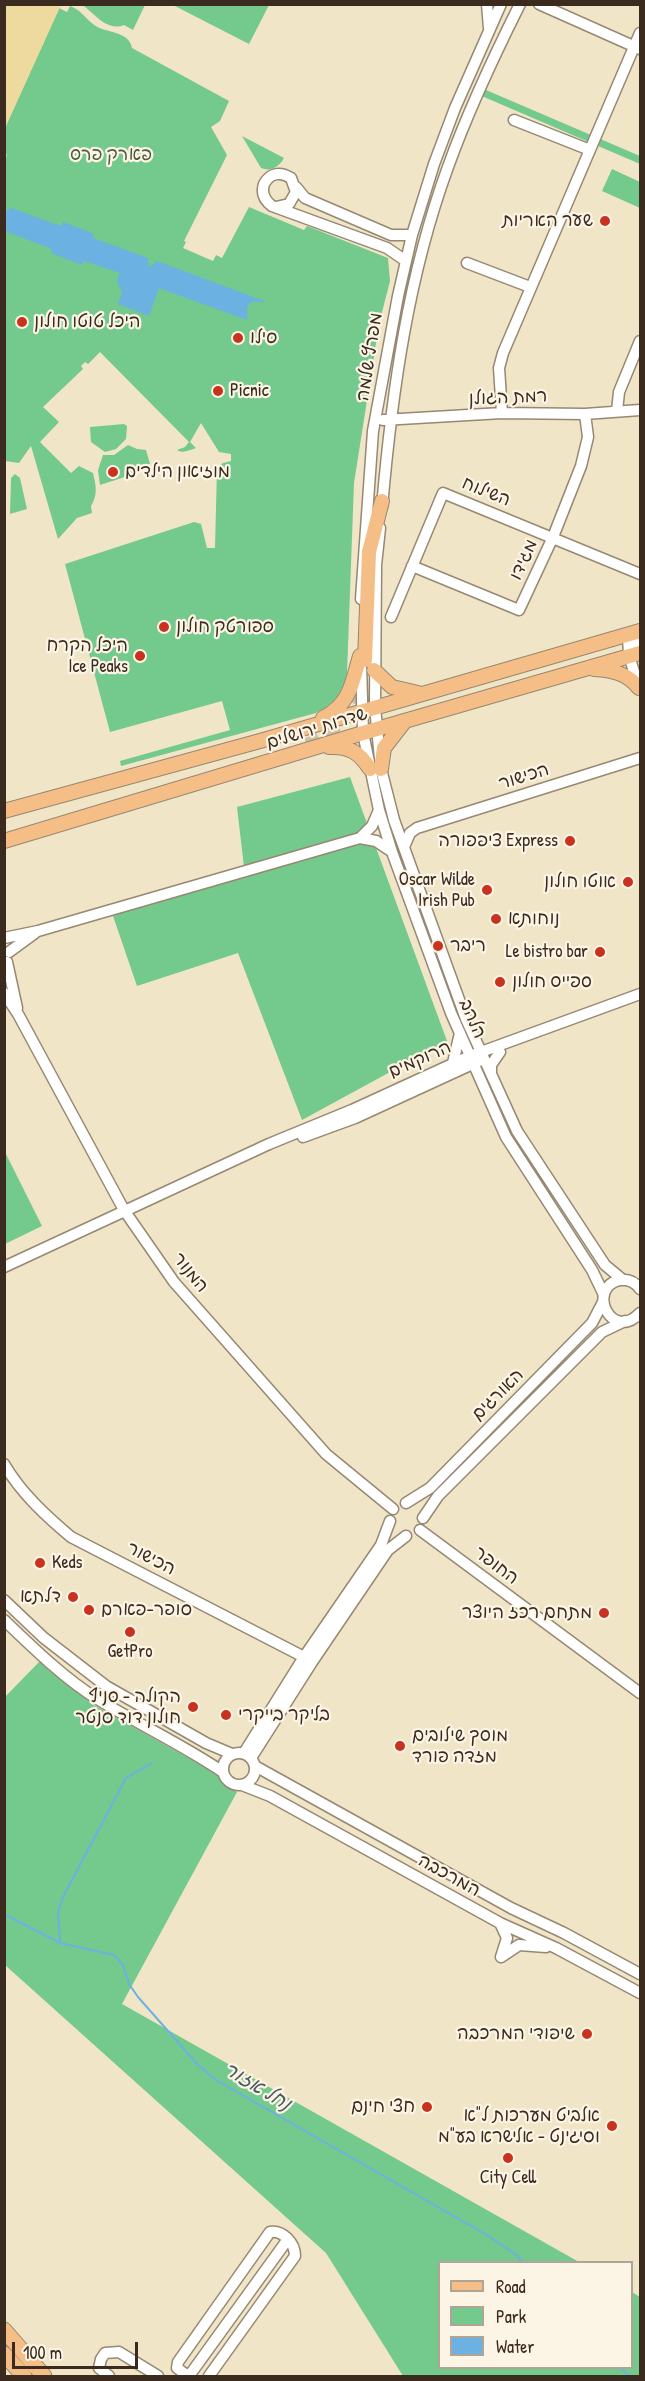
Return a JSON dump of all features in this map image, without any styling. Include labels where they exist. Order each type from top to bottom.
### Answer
[{"type":"highway","points":[[4,2330],[29,2370]]},
{"type":"highway","points":[[4,2354],[29,2370],[46,2376]]},
{"type":"main road","points":[[300,729],[340,706],[367,662],[369,552],[382,501]]},
{"type":"main road","name":"שדרות ירושלים","points":[[4,811],[634,633]]},
{"type":"main road","name":"שדרות ירושלים","points":[[4,841],[302,749],[635,655]]},
{"type":"main road","points":[[367,662],[392,687],[417,693],[435,691]]},
{"type":"main road","points":[[586,668],[610,670],[624,675],[640,689]]},
{"type":"main road","points":[[302,749],[330,747],[353,750],[376,769],[384,748],[405,721]]},
{"type":"street","points":[[487,4],[489,28]]},
{"type":"street","name":"מפרץ שלמה","points":[[363,733],[368,709],[362,563],[373,431],[377,419],[391,330],[412,235],[441,143],[501,4]]},
{"type":"street","name":"מפרץ שלמה","points":[[382,501],[390,420],[404,333],[419,264],[447,169],[479,87],[520,4]]},
{"type":"street","points":[[539,4],[638,48]]},
{"type":"street","points":[[502,413],[499,368],[530,288],[638,48],[640,33]]},
{"type":"street","points":[[514,120],[591,150]]},
{"type":"street","points":[[406,261],[387,248],[268,203],[263,196],[262,188],[268,178],[276,174],[286,175],[305,198],[391,235],[412,235]]},
{"type":"street","points":[[276,207],[285,206],[293,201],[296,187]]},
{"type":"street","points":[[467,263],[530,288]]},
{"type":"street","points":[[617,411],[619,392],[640,341]]},
{"type":"street","name":"רמת הגולן","points":[[377,419],[502,413],[585,414],[640,410]]},
{"type":"street","name":"מגידו","points":[[412,566],[519,610],[553,537],[586,452],[588,437],[585,414]]},
{"type":"street","name":"השילוח","points":[[391,617],[443,493],[640,574]]},
{"type":"street","points":[[634,633],[640,647]]},
{"type":"street","points":[[634,633],[640,689]]},
{"type":"street","name":"מפרץ שלמה","points":[[367,662],[368,709],[377,729]]},
{"type":"street","name":"הלהב","points":[[377,729],[376,769],[379,810],[392,852],[460,1033],[491,1074],[523,1140],[605,1266],[640,1289]]},
{"type":"street","name":"הלהב","points":[[363,733],[471,1031],[478,1058],[480,1081],[506,1137],[591,1270],[610,1316],[625,1322]]},
{"type":"street","name":"הכישור","points":[[417,828],[640,758]]},
{"type":"street","points":[[4,938],[38,931],[360,837],[372,826],[379,810]]},
{"type":"street","points":[[394,820],[417,828]]},
{"type":"street","points":[[404,847],[410,833],[417,828]]},
{"type":"street","points":[[360,837],[376,841],[392,852]]},
{"type":"street","points":[[6,956],[38,931]]},
{"type":"street","name":"המנור","points":[[6,956],[18,1014]]},
{"type":"street","name":"המנור","points":[[4,993],[18,1014],[124,1210],[174,1282],[326,1454],[392,1515]]},
{"type":"street","name":"הרוקמים","points":[[4,1267],[124,1210],[252,1154],[272,1149],[355,1118],[455,1067],[640,994]]},
{"type":"street","name":"הרוקמים","points":[[499,1049],[640,1002]]},
{"type":"street","points":[[471,1031],[480,1041],[499,1049],[491,1065],[491,1074]]},
{"type":"street","points":[[460,1033],[455,1067],[466,1071],[480,1081]]},
{"type":"street","points":[[603,1298],[613,1283],[640,1276]]},
{"type":"street","name":"האורגים","points":[[406,1503],[419,1497],[430,1488],[592,1323],[603,1298]]},
{"type":"street","name":"האורגים","points":[[423,1518],[438,1496],[602,1332],[639,1317]]},
{"type":"street","name":"הכישור","points":[[4,1464],[43,1514],[71,1537],[304,1657]]},
{"type":"street","points":[[4,1620],[33,1649],[97,1699],[198,1756],[223,1772],[230,1783],[242,1785],[253,1778],[250,1759],[304,1657],[381,1545],[392,1515],[406,1503],[418,1507],[423,1518],[420,1530],[406,1536],[388,1550],[250,1759]]},
{"type":"street","points":[[392,1515],[393,1528],[406,1536]]},
{"type":"street","name":"החופר","points":[[420,1530],[640,1693]]},
{"type":"street","points":[[4,1599],[44,1638],[106,1686],[206,1743],[250,1759]]},
{"type":"street","points":[[223,1772],[224,1762],[232,1754]]},
{"type":"street","name":"המרכבה","points":[[250,1759],[511,1908],[564,1933],[640,1974]]},
{"type":"street","name":"המרכבה","points":[[242,1785],[270,1796],[500,1923],[556,1948],[640,1993]]},
{"type":"street","points":[[500,1923],[507,1938],[501,1957],[519,1945],[556,1948]]},
{"type":"street","points":[[209,2376],[295,2256],[294,2247],[288,2239],[278,2232],[270,2232],[178,2362],[177,2368],[189,2376],[288,2239]]},
{"type":"street","points":[[109,2376],[99,2368],[99,2363],[105,2353],[113,2351],[119,2352],[157,2376]]},
{"type":"green space","points":[[82,5],[145,5],[133,30],[124,25],[106,24]]},
{"type":"green space","points":[[173,5],[269,5],[249,44]]},
{"type":"green space","name":"פארק פרס","points":[[70,6],[98,27],[122,35],[130,42],[132,48],[229,101],[220,121],[211,127],[227,155],[184,241],[186,242],[183,248],[213,261],[216,255],[222,258],[249,207],[304,230],[307,226],[388,258],[390,281],[379,324],[354,483],[347,673],[340,692],[333,701],[316,713],[121,766],[120,761],[230,730],[222,701],[110,732],[65,564],[194,522],[201,524],[207,548],[215,548],[217,468],[231,461],[231,454],[219,452],[201,423],[190,442],[196,448],[184,452],[177,450],[185,447],[189,442],[100,352],[88,364],[85,362],[81,366],[83,369],[43,407],[59,422],[40,442],[71,473],[79,466],[93,473],[96,490],[91,506],[92,513],[77,518],[58,539],[31,446],[19,463],[5,461],[4,161],[7,155],[5,153],[5,128],[59,8],[67,12]]},
{"type":"green space","points":[[479,87],[640,156],[640,164],[477,94]]},
{"type":"green space","points":[[242,136],[284,158],[274,168],[261,168]]},
{"type":"green space","points":[[612,169],[640,182],[640,208],[602,191]]},
{"type":"green space","points":[[124,424],[127,426],[126,439],[116,449],[105,452],[91,442],[90,427]]},
{"type":"green space","points":[[128,445],[146,450],[150,464],[136,468],[137,473],[100,485],[98,470],[103,455],[114,455]]},
{"type":"green space","points":[[15,474],[20,478],[27,509],[10,514],[11,478]]},
{"type":"green space","points":[[350,777],[447,1041],[302,1120],[238,953],[137,986],[113,916],[244,867],[237,807]]},
{"type":"green space","points":[[4,1150],[42,1226],[5,1244],[4,1244]]},
{"type":"green space","points":[[40,1661],[92,1704],[217,1774],[226,1785],[237,1792],[122,2004],[577,2261],[438,2261],[438,2369],[633,2369],[633,2293],[640,2297],[640,2376],[403,2376],[326,2253],[5,1965],[4,1698]]},
{"type":"sand","points":[[4,5],[61,5],[5,128]]},
{"type":"water","points":[[11,208],[61,226],[63,222],[94,234],[93,238],[148,258],[149,268],[157,261],[264,301],[263,303],[254,301],[249,305],[247,320],[159,288],[149,316],[118,304],[122,293],[117,281],[120,273],[84,261],[82,265],[51,253],[52,249],[5,231],[5,212]]},
{"type":"waterway","points":[[60,1941],[58,1912],[63,1897],[126,1778],[152,1763]]},
{"type":"waterway","name":"נחל אזור","points":[[4,1914],[60,1943],[114,1955],[123,1965],[129,1984],[138,1997],[198,2065],[216,2080],[485,2234],[522,2261]]},
{"type":"waterway","name":"נחל אזור","points":[[622,2369],[629,2376]]},
{"type":"tunnel","points":[[307,745],[327,734],[342,718],[353,699],[361,677]]},
{"type":"place","name":"שער האריות","points":[[605,221]]},
{"type":"place","name":"היכל טוטו חולון","points":[[22,322]]},
{"type":"place","name":"סילו","points":[[238,338]]},
{"type":"place","name":"Picnic","points":[[218,391]]},
{"type":"place","name":"מוזיאון הילדים","points":[[113,472]]},
{"type":"place","name":"ספורטק חולון","points":[[164,627]]},
{"type":"place","name":"היכל הקרח Ice Peaks","points":[[140,656]]},
{"type":"place","name":"ציפפורה Express","points":[[570,841]]},
{"type":"place","name":"אוטו חולון","points":[[628,882]]},
{"type":"place","name":"Oscar Wilde Irish Pub","points":[[487,890]]},
{"type":"place","name":"נוחותא","points":[[496,919]]},
{"type":"place","name":"ריבר","points":[[438,946]]},
{"type":"place","name":"Le bistro bar","points":[[600,952]]},
{"type":"place","name":"ספייס חולון","points":[[500,982]]},
{"type":"place","name":"Keds","points":[[40,1563]]},
{"type":"place","name":"דלתא","points":[[73,1597]]},
{"type":"place","name":"סופר-פארם","points":[[89,1610]]},
{"type":"place","name":"מתחם רכז היוצר","points":[[604,1613]]},
{"type":"place","name":"GetPro","points":[[130,1632]]},
{"type":"place","name":"הקולה - סניף חולון דוד סנטר","points":[[193,1707]]},
{"type":"place","name":"בליקר בייקרי","points":[[226,1715]]},
{"type":"place","name":"מוסך שילובים מזדה פורד","points":[[400,1746]]},
{"type":"place","name":"שיפודי המרכבה","points":[[587,2034]]},
{"type":"place","name":"חצי חינם","points":[[427,2107]]},
{"type":"place","name":"אלביט מערכות ל\"א וסיגינט - אלישרא בע\"מ","points":[[612,2126]]},
{"type":"place","name":"City Cell","points":[[508,2158]]}]
